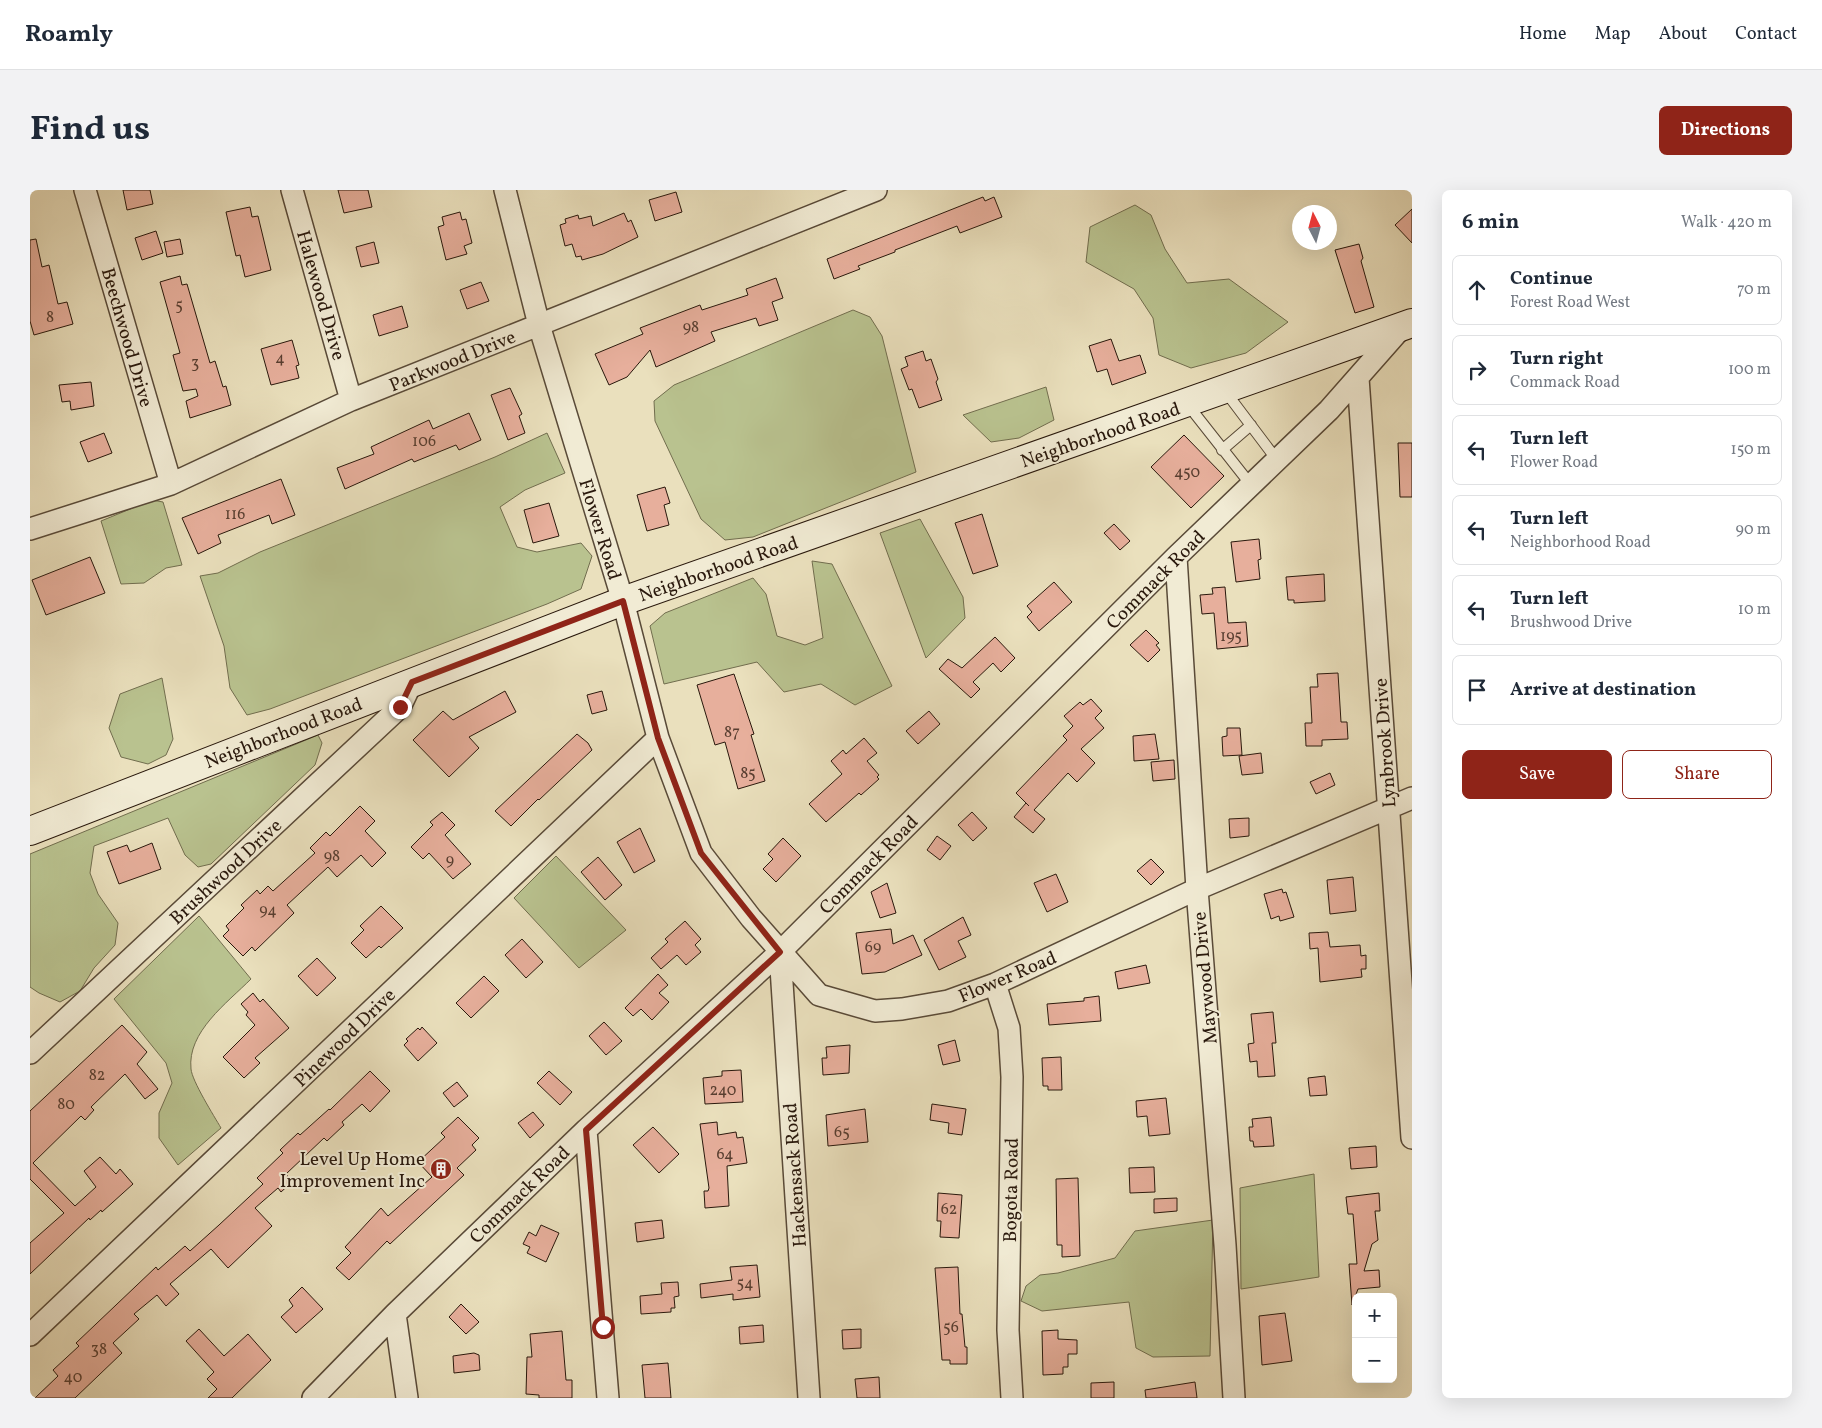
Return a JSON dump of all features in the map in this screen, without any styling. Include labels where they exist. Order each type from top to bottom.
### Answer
[{"type":"main road","name":"Neighborhood Road","points":[[30,831],[623,601],[1225,391],[1408,323]]},
{"type":"street","name":"Beechwood Drive","points":[[84,190],[171,484]]},
{"type":"street","name":"Halewood Drive","points":[[292,190],[351,400]]},
{"type":"street","name":"Flower Road","points":[[504,190],[539,325],[623,601],[658,738],[701,853],[780,952],[819,995],[875,1011],[902,1009],[948,1001],[995,984],[1197,889],[1412,798]]},
{"type":"street","name":"Parkwood Drive","points":[[30,529],[171,484],[351,400],[876,190]]},
{"type":"street","name":"Commack Road","points":[[313,1398],[395,1314],[586,1130],[780,952],[1176,558],[1329,410],[1408,323]]},
{"type":"street","name":"Lynbrook Drive","points":[[1358,378],[1412,1138]]},
{"type":"street","name":"Maywood Drive","points":[[1176,558],[1197,889],[1225,1246],[1234,1398]]},
{"type":"street","name":"Brushwood Drive","points":[[30,1053],[400,707],[412,682]]},
{"type":"street","name":"Pinewood Drive","points":[[30,1335],[658,738]]},
{"type":"street","name":"Hackensack Road","points":[[780,952],[809,1398]]},
{"type":"street","name":"Bogota Road","points":[[995,984],[1009,1028],[1012,1077],[1008,1330],[1012,1398]]},
{"type":"street","points":[[586,1130],[608,1398]]},
{"type":"street","points":[[395,1314],[407,1398]]},
{"type":"lane","points":[[1225,391],[1277,460]]},
{"type":"lane","points":[[1188,404],[1251,485]]},
{"type":"lane","points":[[1222,450],[1251,426]]},
{"type":"green space","points":[[1135,205],[1151,215],[1165,249],[1187,283],[1229,279],[1288,322],[1246,353],[1191,368],[1159,355],[1153,318],[1134,289],[1086,262],[1090,227]]},
{"type":"green space","points":[[853,310],[870,317],[882,336],[916,472],[753,537],[725,540],[701,519],[655,421],[654,401],[674,385]]},
{"type":"green space","points":[[1046,387],[1054,420],[1019,438],[991,442],[963,415]]},
{"type":"green space","points":[[547,433],[565,473],[525,490],[500,507],[517,547],[537,552],[581,543],[592,556],[581,589],[547,604],[270,709],[247,715],[230,688],[224,646],[200,576],[218,573],[260,552],[495,457]]},
{"type":"green space","points":[[152,500],[163,502],[182,565],[166,568],[144,583],[121,584],[101,521]]},
{"type":"green space","points":[[920,519],[963,597],[965,618],[926,658],[880,533]]},
{"type":"green space","points":[[812,561],[832,564],[892,686],[855,705],[821,684],[784,692],[757,662],[664,684],[650,626],[665,613],[753,578],[766,594],[777,636],[805,645],[823,638]]},
{"type":"green space","points":[[162,678],[173,739],[166,755],[148,764],[121,757],[109,728],[120,694]]},
{"type":"green space","points":[[318,735],[322,743],[315,765],[211,864],[198,867],[185,855],[168,818],[94,846],[90,873],[98,894],[118,923],[115,945],[94,968],[80,991],[60,1002],[30,987],[30,854]]},
{"type":"green space","points":[[556,856],[626,930],[579,968],[514,898]]},
{"type":"green space","points":[[199,916],[251,979],[210,1019],[195,1043],[191,1055],[192,1074],[221,1128],[178,1165],[159,1138],[159,1113],[172,1083],[166,1063],[114,999]]},
{"type":"green space","points":[[1314,1174],[1319,1277],[1241,1289],[1240,1188]]},
{"type":"green space","points":[[1213,1220],[1210,1356],[1153,1357],[1136,1348],[1129,1302],[1042,1311],[1021,1301],[1026,1286],[1040,1275],[1058,1273],[1115,1258],[1135,1231]]},
{"type":"building","points":[[123,190],[150,190],[153,204],[127,210]]},
{"type":"building","points":[[338,190],[368,190],[372,207],[344,213]]},
{"type":"building","points":[[676,192],[682,212],[655,221],[649,200]]},
{"type":"building","points":[[983,197],[985,201],[994,197],[1002,217],[960,233],[957,226],[895,250],[895,252],[858,266],[860,269],[834,279],[827,259]]},
{"type":"building","points":[[250,207],[252,217],[258,216],[271,270],[245,277],[240,255],[236,256],[226,212]]},
{"type":"building","points":[[1412,209],[1412,243],[1395,225]]},
{"type":"building","points":[[460,212],[462,220],[466,219],[472,243],[464,246],[467,254],[446,260],[438,227],[444,225],[442,217]]},
{"type":"building","points":[[624,213],[628,222],[631,220],[638,237],[603,254],[582,260],[581,256],[576,257],[572,244],[565,246],[560,225],[566,223],[565,219],[578,215],[579,219],[591,216],[593,226]]},
{"type":"building","points":[[156,231],[163,253],[142,260],[135,238]]},
{"type":"building","points":[[36,239],[42,267],[49,265],[58,304],[67,302],[73,324],[34,335],[30,321],[30,240]]},
{"type":"building","points":[[180,239],[183,254],[167,257],[164,242]]},
{"type":"building","points":[[374,242],[379,263],[361,267],[356,247]]},
{"type":"building","points":[[1359,244],[1363,258],[1361,261],[1374,307],[1355,313],[1335,250]]},
{"type":"building","points":[[180,276],[182,285],[187,284],[210,363],[215,361],[223,387],[226,386],[231,405],[190,418],[186,401],[198,396],[196,389],[183,391],[173,355],[180,353],[160,282]]},
{"type":"building","points":[[776,278],[783,298],[772,302],[778,320],[759,326],[756,318],[711,332],[715,341],[656,367],[650,350],[627,377],[609,385],[595,354],[643,334],[640,328],[700,305],[702,310],[748,295],[746,289]]},
{"type":"building","points":[[481,282],[489,301],[467,309],[460,290]]},
{"type":"building","points":[[402,306],[408,327],[379,336],[373,315]]},
{"type":"building","points":[[1111,339],[1119,361],[1140,355],[1146,373],[1112,385],[1107,369],[1097,372],[1089,346]]},
{"type":"building","points":[[292,340],[299,365],[296,366],[299,378],[271,385],[261,349]]},
{"type":"building","points":[[923,351],[926,361],[931,359],[938,379],[936,382],[942,400],[919,408],[912,389],[909,390],[901,369],[908,366],[905,357]]},
{"type":"building","points":[[91,382],[94,406],[71,410],[70,401],[62,402],[59,385]]},
{"type":"building","points":[[510,388],[522,414],[519,416],[525,433],[508,440],[491,395]]},
{"type":"building","points":[[469,413],[481,440],[459,450],[456,445],[414,462],[412,459],[345,489],[337,468],[374,454],[371,447],[429,420],[433,429]]},
{"type":"building","points":[[104,433],[112,453],[88,462],[80,442]]},
{"type":"building","points":[[1184,435],[1224,476],[1191,508],[1151,467]]},
{"type":"building","points":[[1398,443],[1412,443],[1412,497],[1400,497]]},
{"type":"building","points":[[281,479],[295,515],[272,524],[269,515],[218,535],[221,543],[198,554],[182,518]]},
{"type":"building","points":[[665,487],[670,503],[664,505],[669,525],[647,531],[637,495]]},
{"type":"building","points":[[549,503],[559,536],[533,543],[524,510]]},
{"type":"building","points":[[982,514],[998,566],[973,574],[955,523]]},
{"type":"building","points":[[1114,524],[1130,541],[1120,550],[1104,533]]},
{"type":"building","points":[[1259,539],[1261,559],[1258,560],[1260,579],[1236,582],[1231,542]]},
{"type":"building","points":[[90,557],[105,593],[46,615],[32,580]]},
{"type":"building","points":[[1324,574],[1325,601],[1294,603],[1294,600],[1288,600],[1286,577]]},
{"type":"building","points":[[1054,582],[1072,602],[1039,631],[1027,617],[1032,612],[1027,606]]},
{"type":"building","points":[[1225,587],[1228,623],[1246,622],[1248,646],[1217,649],[1214,613],[1202,614],[1200,595],[1213,594],[1212,588]]},
{"type":"building","points":[[1146,630],[1159,643],[1156,645],[1160,650],[1148,662],[1130,645]]},
{"type":"building","points":[[995,637],[1015,658],[1001,672],[993,663],[973,682],[980,689],[971,698],[939,669],[948,659],[962,668]]},
{"type":"building","points":[[1338,673],[1341,722],[1347,722],[1348,739],[1322,740],[1322,746],[1306,746],[1305,723],[1312,723],[1310,687],[1318,687],[1317,674]]},
{"type":"building","points":[[734,674],[754,734],[751,735],[765,781],[738,789],[725,742],[715,745],[697,685]]},
{"type":"building","points":[[505,691],[516,712],[469,737],[479,748],[449,777],[413,740],[443,711],[453,720]]},
{"type":"building","points":[[602,691],[607,710],[592,714],[587,695]]},
{"type":"building","points":[[1091,699],[1102,711],[1095,718],[1104,728],[1081,749],[1095,763],[1077,782],[1068,773],[1034,810],[1045,819],[1033,833],[1014,817],[1026,803],[1016,793],[1067,740],[1063,736],[1073,726],[1064,716],[1080,702],[1083,705]]},
{"type":"building","points":[[929,711],[940,724],[918,744],[906,731]]},
{"type":"building","points":[[1227,728],[1240,728],[1242,755],[1223,756],[1222,737],[1227,736]]},
{"type":"building","points":[[577,734],[588,743],[592,750],[511,826],[495,811]]},
{"type":"building","points":[[1155,734],[1159,759],[1134,761],[1133,736]]},
{"type":"building","points":[[864,738],[877,753],[867,761],[879,775],[877,777],[879,779],[861,795],[859,793],[826,822],[809,804],[842,774],[831,761],[843,750],[846,754]]},
{"type":"building","points":[[1261,753],[1263,773],[1242,775],[1239,756]]},
{"type":"building","points":[[1174,760],[1175,779],[1153,781],[1151,762]]},
{"type":"building","points":[[1330,773],[1335,785],[1316,794],[1310,782]]},
{"type":"building","points":[[360,806],[375,821],[365,831],[386,853],[372,867],[361,855],[337,877],[328,867],[287,905],[294,913],[255,951],[252,947],[243,956],[223,936],[229,930],[226,926],[244,908],[241,905],[257,890],[260,894],[268,886],[273,891],[315,853],[310,848],[326,832],[330,836]]},
{"type":"building","points":[[442,812],[455,825],[445,835],[471,864],[453,879],[429,853],[423,859],[411,847],[433,825],[430,822]]},
{"type":"building","points":[[972,812],[987,828],[973,841],[958,825]]},
{"type":"building","points":[[1249,818],[1249,836],[1230,838],[1229,819]]},
{"type":"building","points":[[640,828],[655,861],[634,873],[617,842]]},
{"type":"building","points":[[937,836],[951,846],[940,860],[927,850]]},
{"type":"building","points":[[783,838],[801,856],[776,882],[763,869],[773,859],[768,854]]},
{"type":"building","points":[[152,843],[161,869],[119,884],[107,852],[127,845],[130,852]]},
{"type":"building","points":[[598,857],[622,885],[605,900],[581,872]]},
{"type":"building","points":[[1151,859],[1164,872],[1151,885],[1137,871]]},
{"type":"building","points":[[1056,874],[1068,902],[1047,912],[1034,883]]},
{"type":"building","points":[[1353,877],[1356,911],[1330,914],[1327,880]]},
{"type":"building","points":[[887,883],[896,913],[880,918],[871,892]]},
{"type":"building","points":[[1282,889],[1283,893],[1286,892],[1294,917],[1280,921],[1279,916],[1271,919],[1264,894]]},
{"type":"building","points":[[381,906],[403,928],[381,948],[379,946],[366,958],[351,943],[364,930],[360,926]]},
{"type":"building","points":[[963,917],[971,935],[958,941],[966,957],[939,970],[924,940]]},
{"type":"building","points":[[685,921],[701,939],[695,945],[701,952],[686,965],[677,955],[661,969],[651,958],[668,942],[665,939]]},
{"type":"building","points":[[891,929],[893,944],[913,935],[922,955],[885,972],[862,974],[856,933]]},
{"type":"building","points":[[1328,932],[1330,947],[1360,945],[1361,956],[1366,955],[1366,969],[1361,969],[1362,977],[1320,982],[1318,948],[1310,949],[1309,933]]},
{"type":"building","points":[[522,939],[543,962],[526,978],[505,955]]},
{"type":"building","points":[[317,958],[336,978],[317,996],[298,976]]},
{"type":"building","points":[[1146,965],[1150,983],[1118,989],[1115,972]]},
{"type":"building","points":[[658,974],[668,985],[659,993],[669,1002],[652,1020],[641,1009],[633,1016],[625,1008]]},
{"type":"building","points":[[484,976],[499,991],[471,1018],[456,1003]]},
{"type":"building","points":[[253,993],[260,1002],[263,999],[289,1028],[255,1058],[260,1063],[244,1078],[223,1057],[255,1025],[246,1015],[248,1012],[241,1004]]},
{"type":"building","points":[[1099,996],[1101,1021],[1049,1025],[1047,1004],[1084,1001],[1084,998]]},
{"type":"building","points":[[1273,1012],[1276,1043],[1272,1043],[1275,1076],[1258,1077],[1257,1061],[1250,1062],[1248,1044],[1254,1043],[1251,1014]]},
{"type":"building","points":[[604,1022],[622,1041],[606,1055],[589,1036]]},
{"type":"building","points":[[122,1025],[147,1052],[137,1064],[158,1089],[145,1099],[125,1074],[91,1107],[94,1110],[85,1120],[81,1116],[33,1163],[75,1206],[96,1187],[84,1171],[100,1157],[116,1174],[120,1169],[133,1184],[102,1212],[101,1210],[90,1220],[89,1218],[30,1274],[30,1243],[64,1213],[30,1179],[30,1111]]},
{"type":"building","points":[[422,1027],[437,1043],[418,1061],[404,1045],[408,1041],[406,1039],[418,1028],[420,1030]]},
{"type":"building","points":[[955,1040],[960,1061],[943,1065],[938,1045]]},
{"type":"building","points":[[850,1045],[849,1073],[823,1075],[822,1058],[827,1058],[826,1047]]},
{"type":"building","points":[[1061,1057],[1062,1090],[1048,1090],[1048,1086],[1043,1086],[1042,1058]]},
{"type":"building","points":[[741,1070],[743,1102],[705,1104],[703,1078],[722,1076],[722,1071]]},
{"type":"building","points":[[370,1071],[390,1091],[370,1112],[362,1104],[342,1122],[344,1125],[327,1141],[324,1138],[286,1174],[292,1182],[281,1192],[278,1188],[255,1208],[272,1226],[228,1268],[211,1249],[170,1284],[179,1294],[166,1306],[157,1295],[134,1314],[139,1319],[113,1343],[122,1353],[75,1398],[35,1398],[58,1376],[53,1370],[79,1346],[76,1343],[156,1267],[158,1270],[185,1246],[190,1251],[219,1225],[263,1184],[257,1178],[283,1153],[280,1150],[298,1133],[300,1135],[330,1110]]},
{"type":"building","points":[[549,1071],[572,1092],[560,1105],[537,1083]]},
{"type":"building","points":[[1325,1076],[1327,1095],[1310,1096],[1308,1078]]},
{"type":"building","points":[[457,1082],[468,1096],[454,1107],[443,1093]]},
{"type":"building","points":[[1166,1098],[1170,1134],[1149,1136],[1147,1116],[1137,1117],[1136,1101]]},
{"type":"building","points":[[932,1104],[966,1109],[962,1135],[948,1133],[949,1123],[930,1120]]},
{"type":"building","points":[[865,1109],[868,1142],[828,1146],[826,1115]]},
{"type":"building","points":[[533,1112],[544,1125],[530,1138],[518,1123]]},
{"type":"building","points":[[458,1117],[479,1138],[472,1145],[476,1150],[457,1168],[464,1175],[390,1244],[387,1241],[349,1280],[336,1268],[351,1253],[345,1247],[381,1208],[388,1216],[432,1177],[418,1162],[445,1137],[441,1133]]},
{"type":"building","points":[[1271,1117],[1274,1146],[1254,1147],[1253,1141],[1250,1141],[1249,1127],[1253,1127],[1252,1119]]},
{"type":"building","points":[[717,1122],[718,1135],[736,1132],[737,1138],[743,1137],[747,1163],[727,1166],[729,1206],[705,1208],[704,1191],[708,1191],[709,1188],[700,1124]]},
{"type":"building","points":[[653,1127],[679,1154],[659,1173],[633,1145]]},
{"type":"building","points":[[1376,1146],[1377,1167],[1351,1169],[1349,1148]]},
{"type":"building","points":[[1154,1167],[1155,1192],[1130,1193],[1129,1168]]},
{"type":"building","points":[[1078,1178],[1080,1256],[1062,1257],[1062,1245],[1057,1245],[1056,1179]]},
{"type":"building","points":[[938,1193],[962,1195],[959,1238],[940,1237],[941,1221],[937,1221]]},
{"type":"building","points":[[1379,1193],[1380,1211],[1375,1211],[1378,1240],[1372,1244],[1364,1271],[1379,1270],[1380,1287],[1358,1289],[1356,1293],[1352,1293],[1352,1305],[1349,1264],[1357,1264],[1353,1214],[1348,1214],[1346,1197]]},
{"type":"building","points":[[1177,1198],[1177,1211],[1154,1213],[1154,1199]]},
{"type":"building","points":[[662,1220],[664,1238],[637,1242],[635,1223]]},
{"type":"building","points":[[541,1225],[559,1233],[546,1262],[527,1253],[530,1247],[523,1244],[529,1232],[536,1236]]},
{"type":"building","points":[[757,1265],[760,1297],[733,1300],[733,1294],[701,1298],[700,1284],[732,1280],[730,1267]]},
{"type":"building","points":[[958,1267],[960,1314],[962,1314],[965,1347],[967,1347],[967,1364],[950,1364],[950,1360],[942,1360],[935,1268]]},
{"type":"building","points":[[678,1282],[679,1296],[674,1297],[675,1308],[671,1308],[671,1312],[641,1314],[640,1296],[662,1294],[661,1283]]},
{"type":"building","points":[[302,1287],[323,1309],[296,1333],[281,1317],[293,1306],[289,1300]]},
{"type":"building","points":[[461,1304],[479,1322],[466,1334],[449,1317]]},
{"type":"building","points":[[1285,1313],[1292,1361],[1262,1365],[1259,1316]]},
{"type":"building","points":[[763,1325],[764,1342],[740,1344],[739,1327]]},
{"type":"building","points":[[199,1329],[224,1356],[248,1334],[271,1360],[232,1398],[208,1398],[217,1389],[207,1379],[214,1372],[186,1341]]},
{"type":"building","points":[[861,1329],[861,1348],[843,1349],[842,1330]]},
{"type":"building","points":[[1058,1330],[1058,1339],[1077,1340],[1077,1354],[1068,1354],[1068,1367],[1063,1367],[1063,1374],[1043,1375],[1042,1331]]},
{"type":"building","points":[[562,1331],[566,1380],[572,1380],[572,1398],[539,1398],[539,1395],[526,1394],[527,1357],[532,1357],[530,1334]]},
{"type":"building","points":[[474,1353],[479,1355],[480,1370],[454,1373],[453,1356]]},
{"type":"building","points":[[668,1363],[671,1398],[645,1398],[642,1365]]},
{"type":"building","points":[[879,1377],[880,1398],[857,1398],[855,1379]]},
{"type":"building","points":[[1114,1382],[1114,1398],[1091,1398],[1091,1383]]},
{"type":"building","points":[[1195,1382],[1197,1398],[1146,1398],[1145,1390]]},
{"type":"place","name":"Level Up Home Improvement Inc","points":[[441,1169]]},
{"type":"route","points":[[400,707],[412,682],[623,601],[658,738],[701,853],[780,952],[586,1130],[603,1327]]}]
